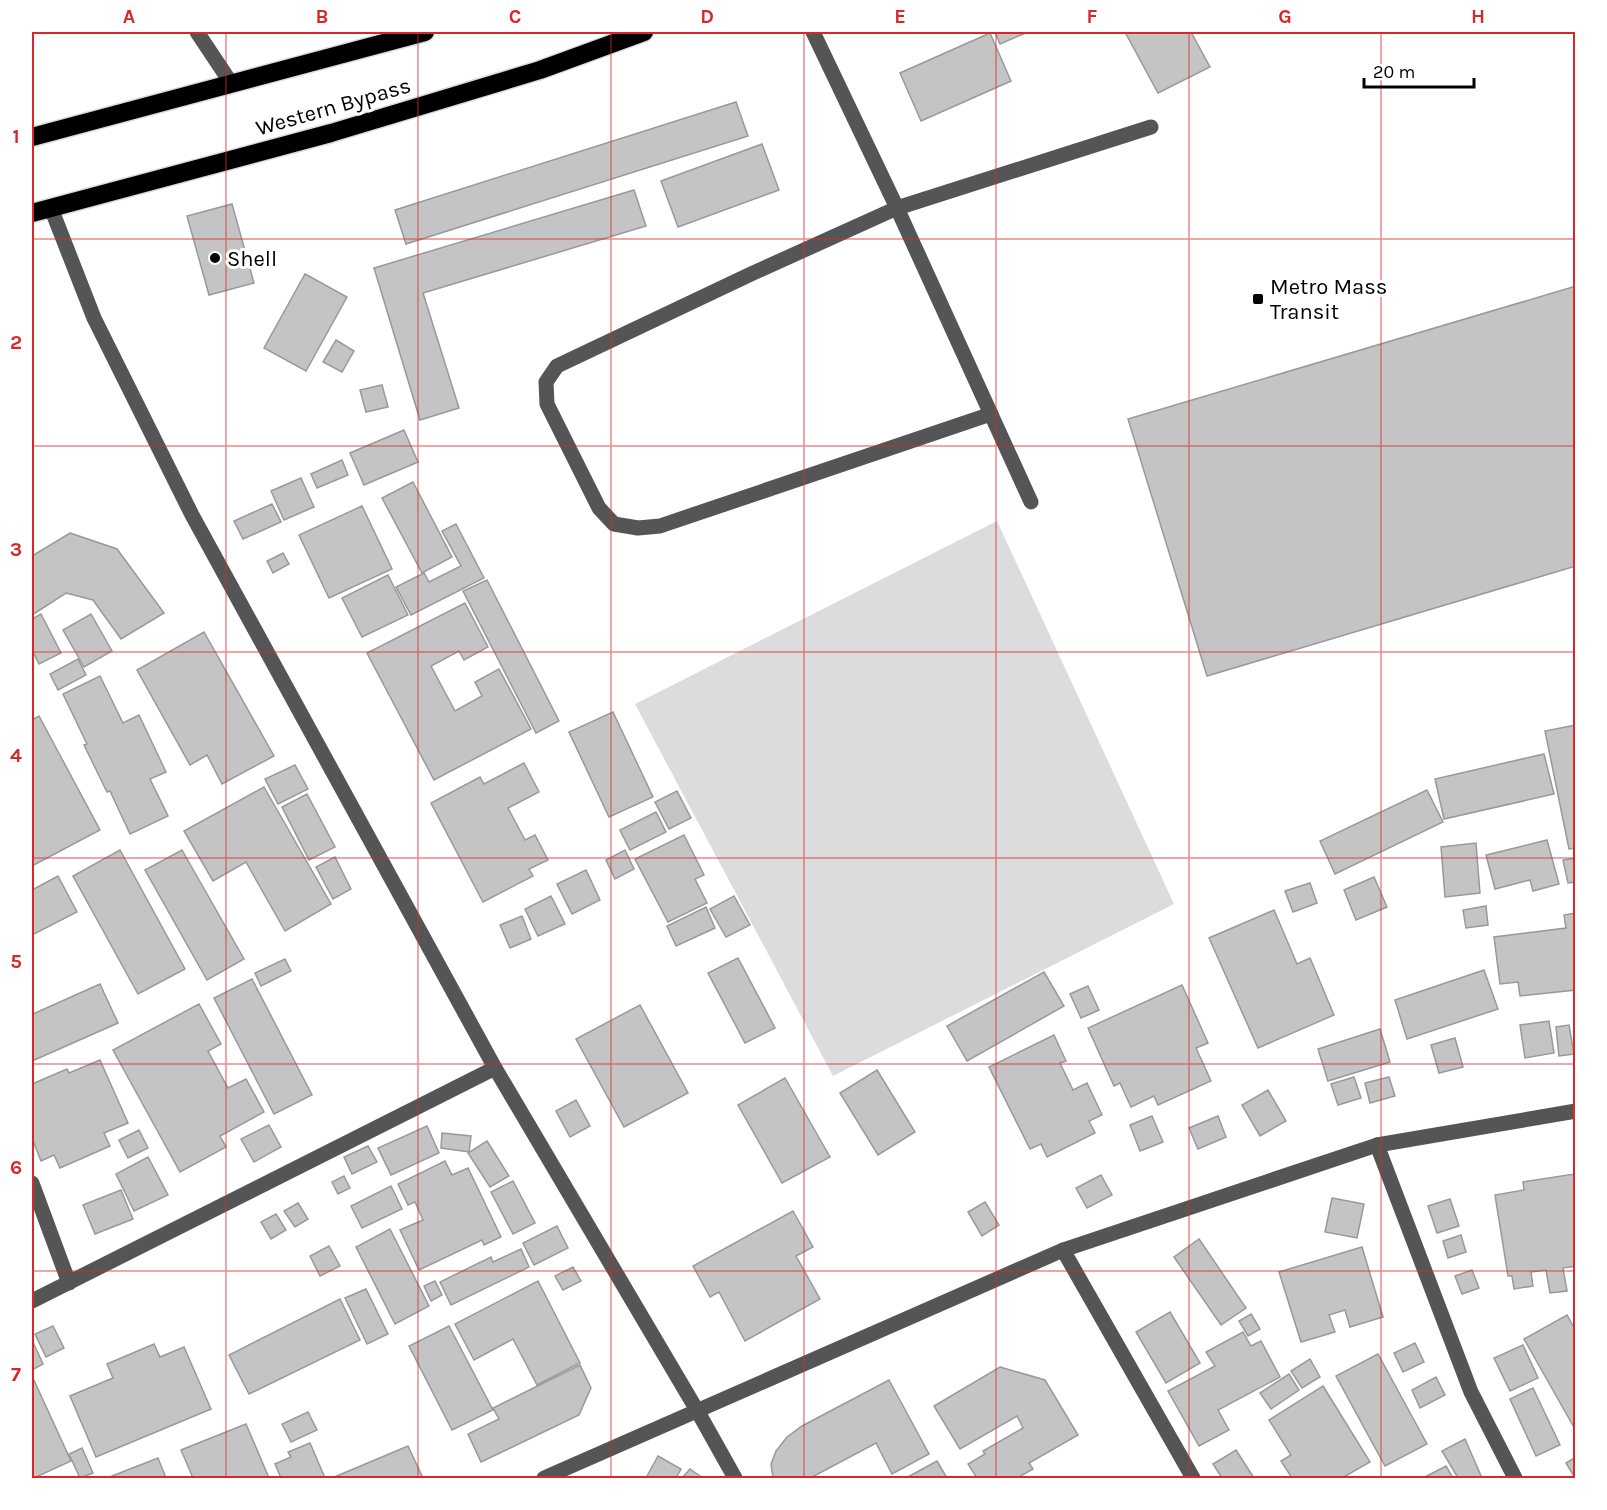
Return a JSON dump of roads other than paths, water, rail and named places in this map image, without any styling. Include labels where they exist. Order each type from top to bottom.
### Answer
[{"type":"highway","name":"Western Bypass","points":[[32,136],[425,32]]},
{"type":"highway","name":"Western Bypass","points":[[32,213],[331,133],[529,74],[644,32]]},
{"type":"street","points":[[197,32],[231,83]]},
{"type":"street","points":[[813,32],[897,208],[1031,502]]},
{"type":"street","points":[[991,414],[660,526],[638,528],[614,524],[599,508],[548,404],[546,382],[557,366],[897,208],[1151,127]]},
{"type":"street","points":[[51,208],[94,318],[192,515],[495,1068],[698,1412],[735,1479]]},
{"type":"street","points":[[32,1301],[495,1068]]},
{"type":"street","points":[[544,1479],[1064,1250],[1377,1144],[1575,1111]]},
{"type":"street","points":[[1377,1144],[1471,1392],[1515,1479]]},
{"type":"street","points":[[32,1183],[69,1283]]},
{"type":"street","points":[[1064,1250],[1192,1479]]},
{"type":"place","name":"Shell","points":[[215,258]]},
{"type":"place","name":"Metro Mass Transit","points":[[1258,299]]}]
